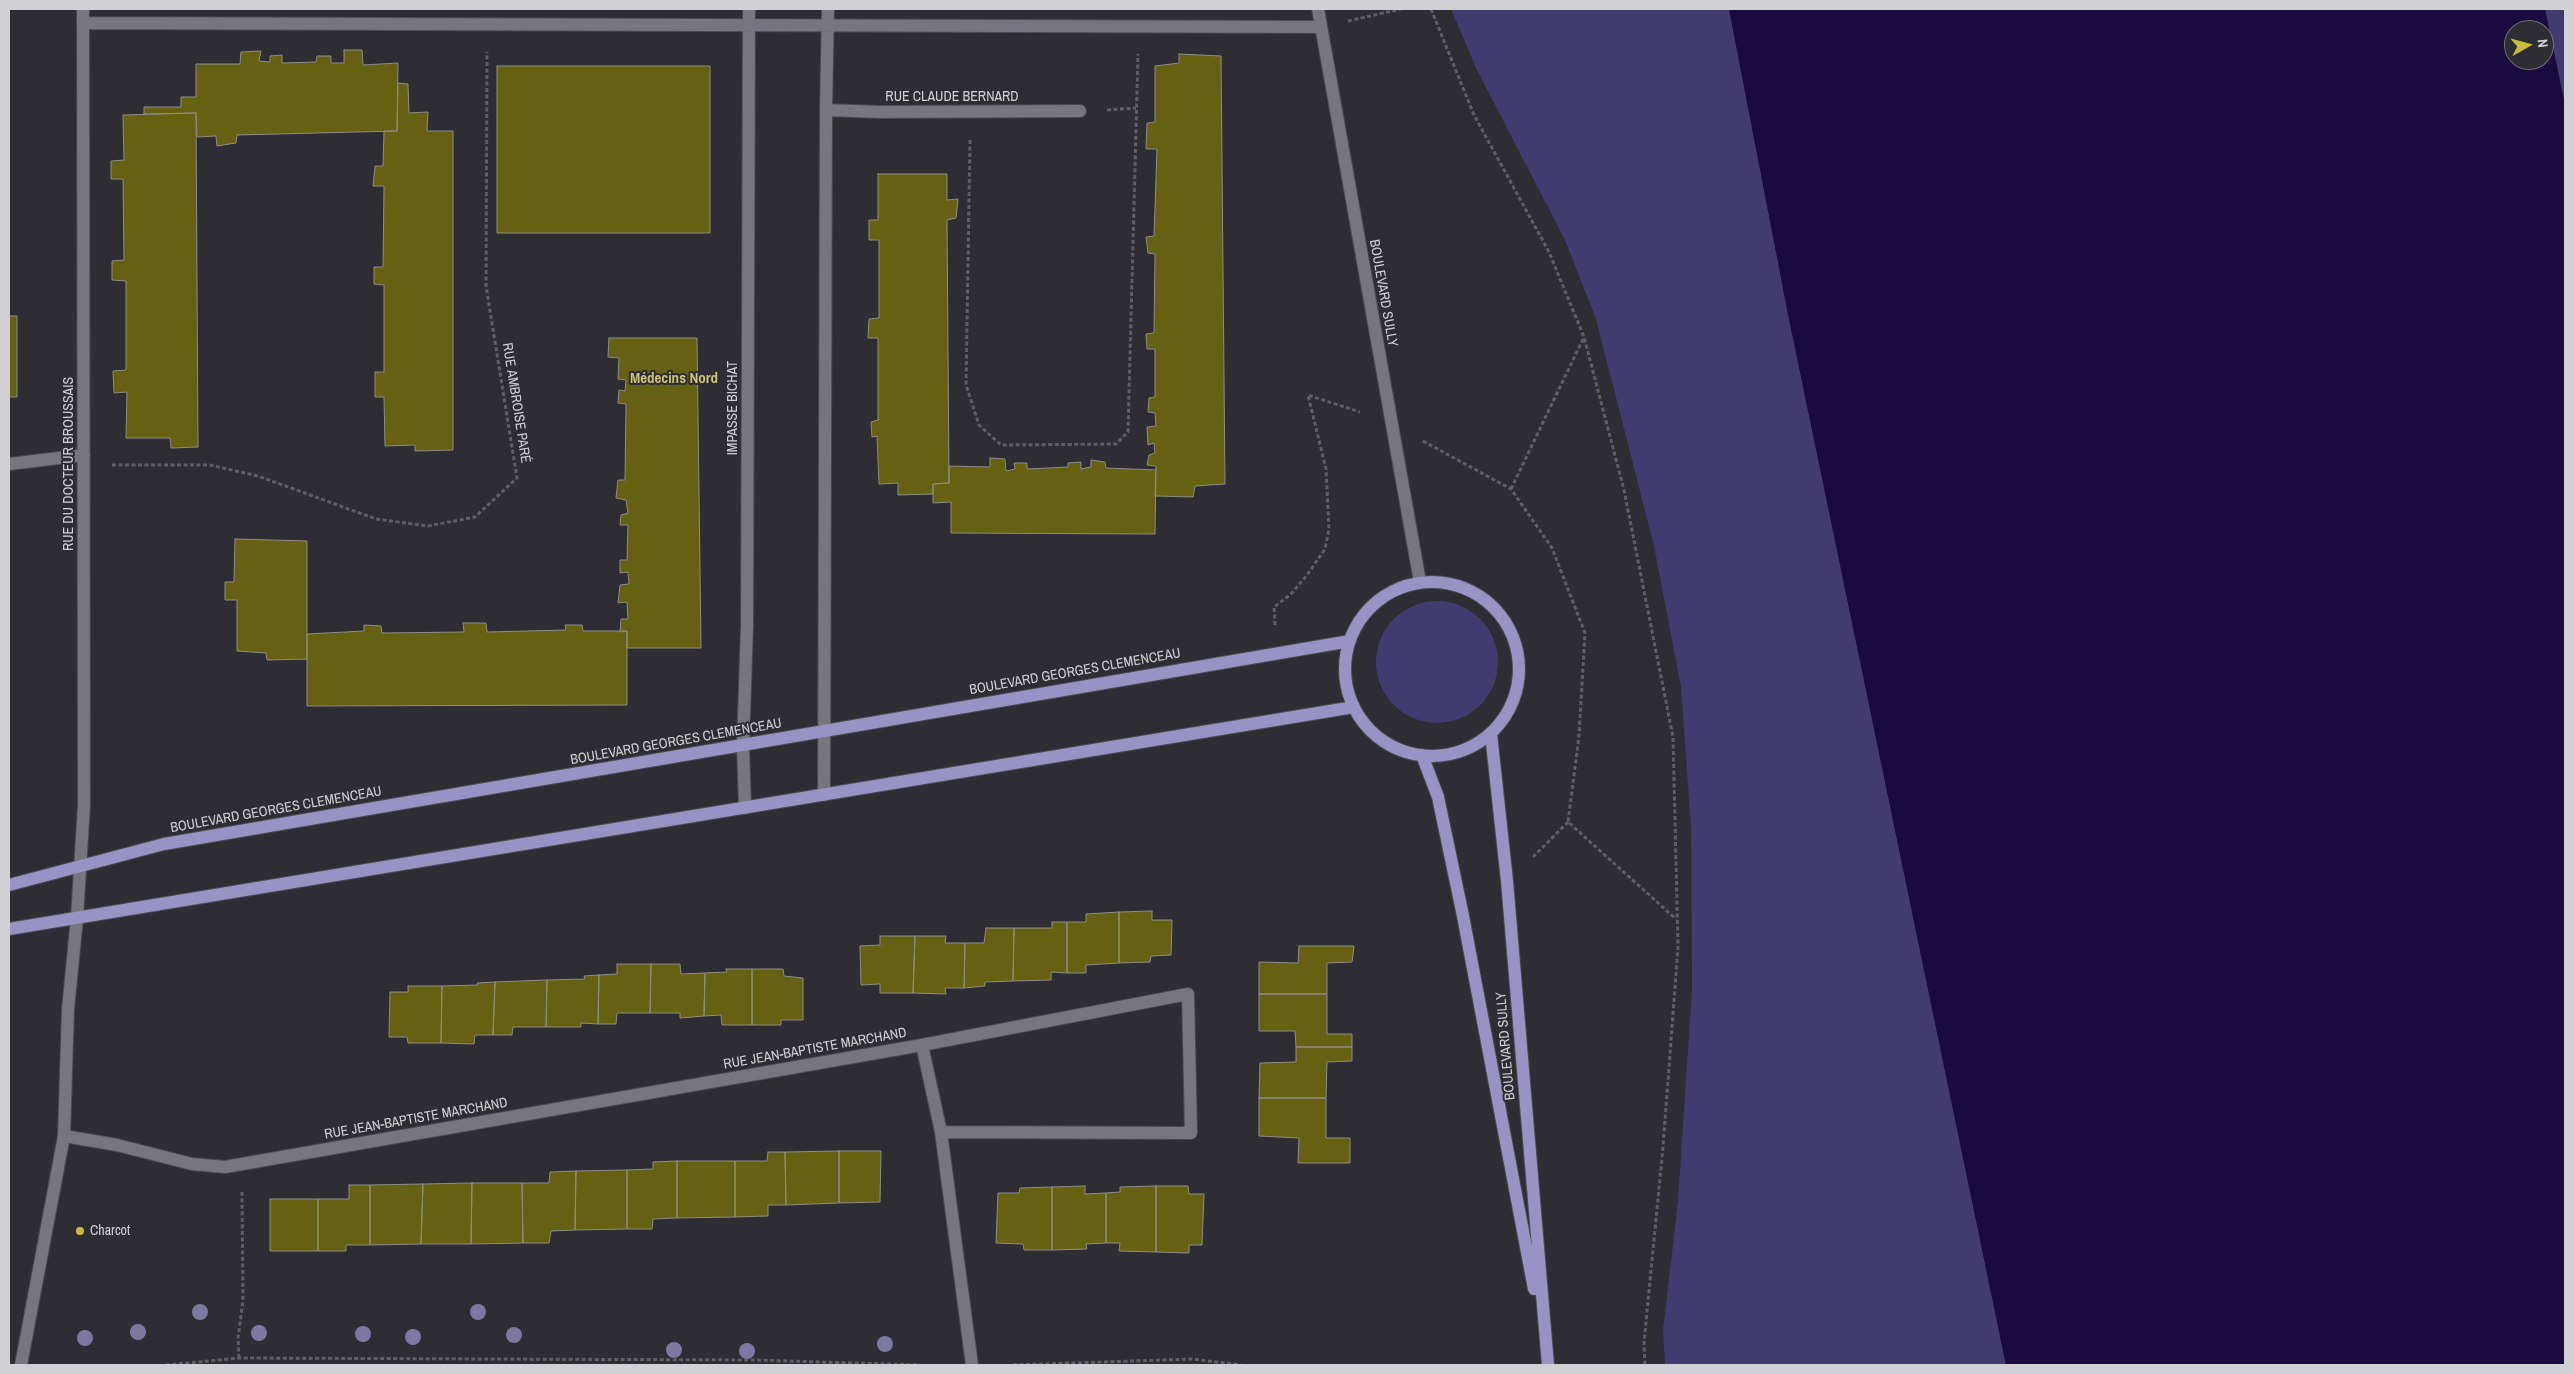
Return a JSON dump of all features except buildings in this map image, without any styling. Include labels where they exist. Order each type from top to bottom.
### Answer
[{"type":"main road","points":[[1420,582],[1447,582],[1474,592],[1496,609],[1511,632],[1519,659],[1518,686],[1508,712],[1491,734],[1468,749],[1441,756],[1422,755],[1390,746],[1369,729],[1354,708],[1346,682],[1346,655],[1350,641],[1355,628],[1371,606],[1394,590],[1420,582]]},
{"type":"main road","name":"BOULEVARD GEORGES CLEMENCEAU","points":[[9,884],[164,844],[1350,641]]},
{"type":"main road","points":[[9,929],[1354,708]]},
{"type":"main road","name":"BOULEVARD SULLY","points":[[1491,734],[1507,881],[1547,1360]]},
{"type":"main road","name":"BOULEVARD SULLY","points":[[1422,755],[1438,798],[1463,916],[1547,1360]]},
{"type":"street","name":"RUE DU DOCTEUR BROUSSAIS","points":[[77,918],[84,805],[83,9]]},
{"type":"street","name":"IMPASSE BICHAT","points":[[745,808],[749,9]]},
{"type":"street","points":[[824,795],[828,9]]},
{"type":"street","name":"BOULEVARD SULLY","points":[[1318,9],[1420,582]]},
{"type":"street","points":[[83,23],[1321,27]]},
{"type":"street","name":"RUE CLAUDE BERNARD","points":[[826,110],[1080,111]]},
{"type":"street","points":[[9,464],[84,460]]},
{"type":"street","points":[[21,1365],[64,1136],[68,1009],[77,918]]},
{"type":"street","name":"RUE JEAN-BAPTISTE MARCHAND","points":[[64,1136],[117,1145],[192,1164],[226,1167],[922,1045],[1188,994],[1190,1133],[941,1132]]},
{"type":"street","points":[[922,1045],[941,1132],[972,1365]]},
{"type":"path","points":[[1321,27],[1401,9]]},
{"type":"path","points":[[1431,9],[1474,115],[1549,252],[1584,337],[1624,490],[1673,737],[1678,947],[1664,1147],[1644,1343],[1645,1365]]},
{"type":"path","name":"RUE AMBROISE PARÉ","points":[[84,460],[210,465],[258,476],[376,519],[428,526],[475,517],[517,478],[486,286],[487,24]]},
{"type":"path","points":[[970,112],[966,385],[979,425],[1000,445],[1116,444],[1128,432],[1139,26]]},
{"type":"path","points":[[1511,489],[1584,337]]},
{"type":"path","points":[[1275,626],[1274,606],[1291,594],[1307,575],[1325,549],[1329,529],[1326,468],[1308,395],[1390,422],[1511,489],[1552,548],[1585,633],[1579,736],[1568,822],[1677,920]]},
{"type":"path","points":[[238,1358],[238,1338],[243,1301],[242,1192],[239,1165]]},
{"type":"path","points":[[166,1365],[238,1358],[755,1360],[922,1365]]},
{"type":"path","points":[[1013,1365],[1192,1359],[1242,1365]]},
{"type":"shaded area","points":[[1451,9],[1729,9],[1788,314],[2006,1365],[1665,1365],[1663,1330],[1678,1201],[1692,990],[1691,827],[1681,687],[1654,546],[1596,319],[1565,240],[1477,70]]},
{"type":"shaded area","points":[[1729,9],[2545,9],[2547,20],[2504,20],[2504,70],[2554,70],[2554,52],[2565,105],[2565,1365],[2006,1365],[1788,314]]},
{"type":"shaded area","points":[[2545,9],[2565,9],[2565,105],[2554,52],[2554,20],[2547,20]]},
{"type":"shaded area","points":[[1437,601],[1449,602],[1460,606],[1480,619],[1493,639],[1497,650],[1497,674],[1493,685],[1480,705],[1460,718],[1449,722],[1437,723],[1425,722],[1414,718],[1394,705],[1381,685],[1377,674],[1376,662],[1377,650],[1381,639],[1394,619],[1414,606],[1425,602]]},
{"type":"place","name":"Charcot","points":[[80,1231]]},
{"type":"district","name":"Médecins Nord","points":[[674,379]]}]
